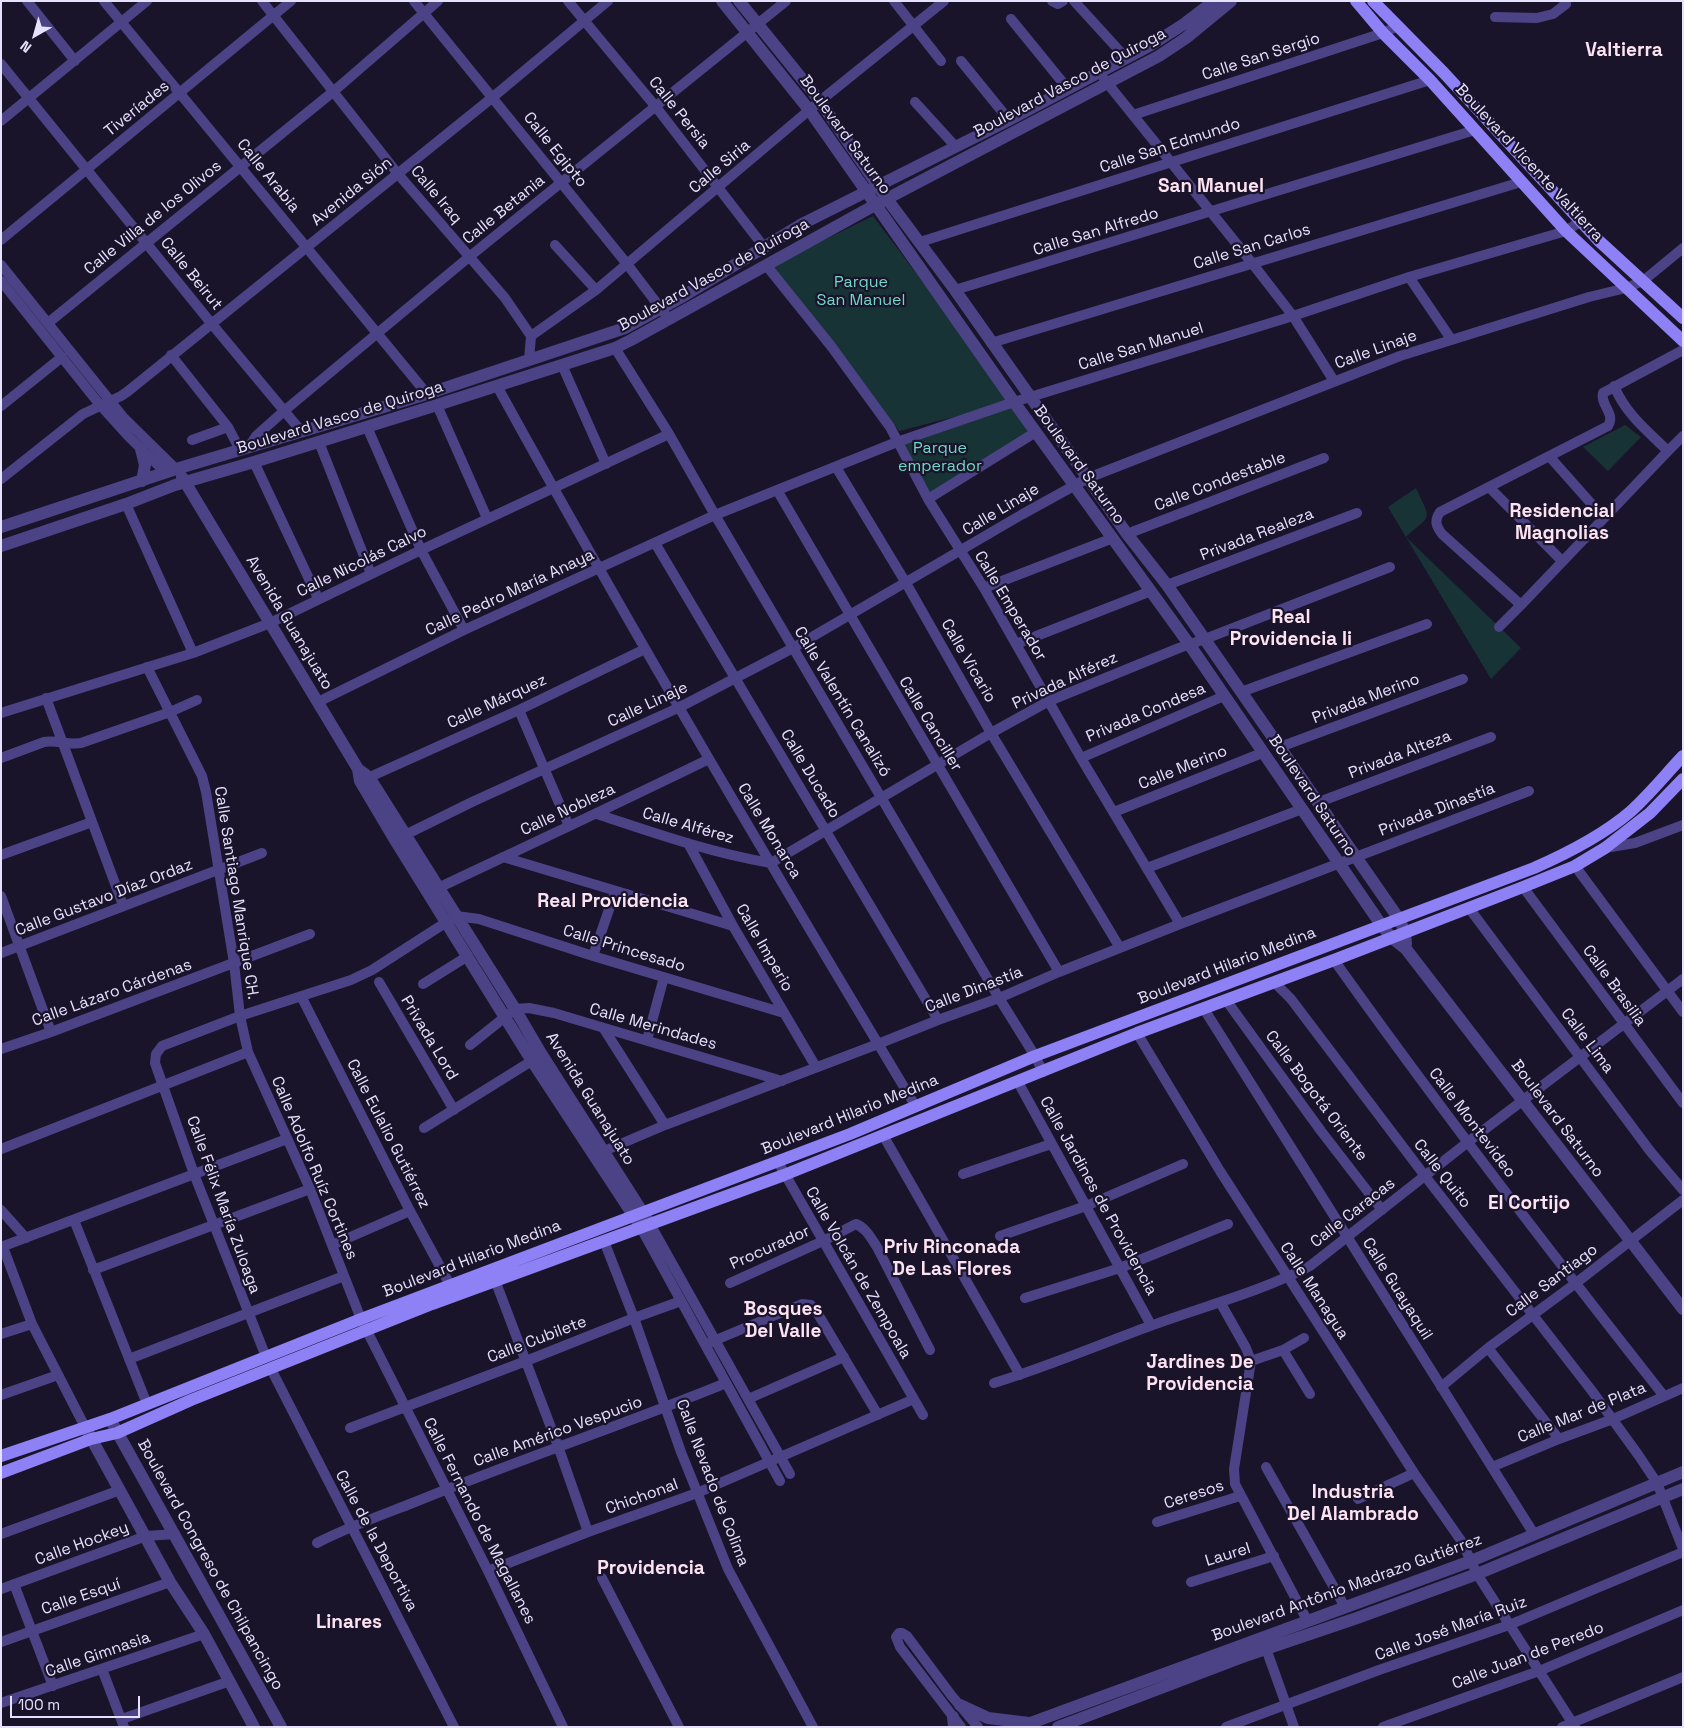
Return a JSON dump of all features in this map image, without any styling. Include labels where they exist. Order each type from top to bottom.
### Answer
[{"type":"main road","name":"Boulevard Vicente Valtierra","points":[[1356,1],[1383,33],[1430,80],[1566,231],[1683,341]]},
{"type":"main road","name":"Boulevard Vicente Valtierra","points":[[1377,2],[1598,240],[1683,318]]},
{"type":"main road","name":"Boulevard Hilario Medina","points":[[1,1473],[91,1439],[117,1432],[271,1369],[450,1285],[778,1162],[916,1107],[1036,1056],[1534,868],[1584,844],[1629,813],[1683,756]]},
{"type":"main road","name":"Boulevard Hilario Medina","points":[[1,1456],[110,1419],[266,1357],[495,1280],[697,1207],[1018,1082],[1137,1033],[1523,887],[1575,866],[1605,848],[1650,813],[1683,779]]},
{"type":"main road","points":[[692,1195],[697,1207]]},
{"type":"street","points":[[27,1],[75,61]]},
{"type":"street","name":"Calle Arabia","points":[[104,1],[427,394]]},
{"type":"street","points":[[1,121],[147,1]]},
{"type":"street","name":"Calle Iraq","points":[[262,1],[398,174],[505,298],[531,336]]},
{"type":"street","name":"Tiveríades","points":[[1,240],[291,1]]},
{"type":"street","name":"Calle Egipto","points":[[414,1],[562,183],[670,320]]},
{"type":"street","name":"Calle Villa de los Olivos","points":[[48,323],[334,91],[438,1]]},
{"type":"street","name":"Calle Persia","points":[[568,1],[720,187],[764,247]]},
{"type":"street","name":"Avenida Sión","points":[[1,479],[83,414],[120,396],[171,356],[493,98],[608,1]]},
{"type":"street","name":"Boulevard Saturno","points":[[722,1],[810,110],[1014,402],[1189,644],[1382,926],[1392,938],[1406,949],[1683,1309]]},
{"type":"street","name":"Boulevard Saturno","points":[[738,1],[820,101],[880,186],[887,199],[955,290],[1127,534],[1167,585],[1399,920],[1405,932],[1406,949]]},
{"type":"street","name":"Calle Betania","points":[[244,449],[284,411],[469,257],[656,108],[786,1]]},
{"type":"street","points":[[894,1],[941,61]]},
{"type":"street","name":"Calle Siria","points":[[531,336],[596,290],[820,101],[944,1]]},
{"type":"street","points":[[1074,1],[1126,58]]},
{"type":"street","name":"Boulevard Vasco de Quiroga","points":[[1,527],[170,470],[427,394],[624,328],[804,223],[1068,89],[1167,36],[1212,5],[1231,1]]},
{"type":"street","points":[[1494,17],[1537,18],[1553,14],[1565,3]]},
{"type":"street","name":"Boulevard Vasco de Quiroga","points":[[1,546],[126,504],[180,483],[437,406],[615,348],[646,334],[875,205],[1108,83],[1172,47],[1212,5]]},
{"type":"street","points":[[1011,19],[1068,89]]},
{"type":"street","name":"Calle San Sergio","points":[[1133,115],[1383,33],[1398,26]]},
{"type":"street","points":[[961,61],[1009,120]]},
{"type":"street","name":"Calle Beirut","points":[[1,64],[301,431]]},
{"type":"street","points":[[1099,72],[1293,316],[1334,382]]},
{"type":"street","name":"Calle San Edmundo","points":[[920,242],[1430,80]]},
{"type":"street","points":[[915,102],[956,147]]},
{"type":"street","name":"Calle San Alfredo","points":[[955,290],[1475,130]]},
{"type":"street","name":"Calle San Carlos","points":[[991,343],[1521,182]]},
{"type":"street","name":"Calle San Manuel","points":[[715,515],[898,442],[1014,402],[1293,316],[1409,277],[1566,231],[1581,221]]},
{"type":"street","points":[[555,245],[596,290]]},
{"type":"street","name":"Calle Linaje","points":[[405,835],[472,802],[680,708],[793,648],[1088,478],[1400,356],[1589,297],[1626,288],[1643,281],[1683,248]]},
{"type":"street","name":"Avenida Guanajuato","points":[[1,265],[48,323],[105,403],[141,449],[170,470]]},
{"type":"street","name":"Calle Emperador","points":[[766,265],[878,409],[928,499],[984,588],[1081,758],[1180,924]]},
{"type":"street","points":[[1409,277],[1451,339]]},
{"type":"street","name":"Avenida Guanajuato","points":[[1,281],[62,357],[105,403],[136,431],[191,494],[362,776],[537,1058],[646,1226],[716,1340],[790,1474]]},
{"type":"street","points":[[529,360],[531,336]]},
{"type":"street","name":"Calle Valentín Canalizó","points":[[615,348],[669,434],[999,998],[1036,1056],[1043,1072]]},
{"type":"street","points":[[1521,604],[1442,534],[1436,526],[1436,517],[1440,512],[1608,426],[1610,423],[1610,413],[1602,396],[1605,392],[1683,350]]},
{"type":"street","points":[[171,356],[244,449]]},
{"type":"street","points":[[1,406],[62,357]]},
{"type":"street","points":[[562,365],[606,464]]},
{"type":"street","name":"Calle Monarca","points":[[497,386],[645,649],[916,1107]]},
{"type":"street","points":[[1614,386],[1620,401],[1629,413],[1668,451]]},
{"type":"street","points":[[437,406],[487,518]]},
{"type":"street","points":[[192,440],[228,427]]},
{"type":"street","points":[[367,427],[421,550],[464,630]]},
{"type":"street","points":[[928,499],[1036,432]]},
{"type":"street","name":"Calle Nicolás Calvo","points":[[1,713],[193,653],[270,623],[318,598],[669,434]]},
{"type":"street","points":[[1499,627],[1683,436]]},
{"type":"street","points":[[319,442],[371,574]]},
{"type":"street","points":[[141,449],[145,465],[142,481]]},
{"type":"street","points":[[1549,456],[1604,518]]},
{"type":"street","name":"Calle Condestable","points":[[1127,534],[1324,458]]},
{"type":"street","points":[[254,462],[318,598]]},
{"type":"street","name":"Calle Vicario","points":[[836,467],[906,583],[991,733],[1120,948]]},
{"type":"street","points":[[1489,487],[1562,561]]},
{"type":"street","name":"Calle Canciller","points":[[776,490],[1059,972]]},
{"type":"street","points":[[126,504],[193,653]]},
{"type":"street","name":"Privada Realeza","points":[[1167,585],[1357,514]]},
{"type":"street","name":"Calle Pedro María Anaya","points":[[318,702],[464,630],[715,515]]},
{"type":"street","points":[[984,588],[1112,538]]},
{"type":"street","name":"Calle Ducado","points":[[655,544],[938,1020]]},
{"type":"street","name":"Privada Alférez","points":[[771,863],[991,733],[1049,701],[1189,644],[1390,567]]},
{"type":"street","points":[[1016,644],[1151,591]]},
{"type":"street","points":[[1242,692],[1427,624]]},
{"type":"street","name":"Calle Márquez","points":[[362,776],[519,710],[645,649]]},
{"type":"street","name":"Calle Santiago Manrique CH.","points":[[147,667],[202,776],[234,963],[240,1016]]},
{"type":"street","name":"Privada Merino","points":[[1280,747],[1463,679]]},
{"type":"street","name":"Privada Condesa","points":[[1081,758],[1224,696]]},
{"type":"street","points":[[46,698],[123,905]]},
{"type":"street","points":[[1,758],[44,742],[80,743],[170,712],[197,700]]},
{"type":"street","points":[[519,710],[569,826]]},
{"type":"street","name":"Privada Alteza","points":[[1319,802],[1491,737]]},
{"type":"street","name":"Calle Merino","points":[[1114,812],[1262,753]]},
{"type":"street","name":"Calle Nobleza","points":[[438,888],[597,814],[709,759]]},
{"type":"street","name":"Avenida Guanajuato","points":[[362,776],[405,835],[438,888],[468,956],[510,1013]]},
{"type":"street","name":"Privada Dinastía","points":[[1356,857],[1529,791]]},
{"type":"street","points":[[1147,868],[1302,809]]},
{"type":"street","name":"Calle Alférez","points":[[597,814],[688,843],[752,860],[771,863]]},
{"type":"street","points":[[1,855],[92,822]]},
{"type":"street","points":[[1605,848],[1635,843],[1683,825]]},
{"type":"street","name":"Calle Imperio","points":[[688,843],[733,926],[816,1067]]},
{"type":"street","name":"Calle Gustavo Díaz Ordaz","points":[[1,953],[262,853]]},
{"type":"street","points":[[503,857],[733,926]]},
{"type":"street","name":"Calle Dinastía","points":[[604,1151],[665,1125],[999,998],[1180,924],[1356,857]]},
{"type":"street","points":[[1575,866],[1683,1012]]},
{"type":"street","name":"Calle Brasilia","points":[[1523,887],[1623,1024],[1683,1102]]},
{"type":"street","points":[[593,956],[615,892]]},
{"type":"street","points":[[1,896],[51,1032]]},
{"type":"street","name":"Calle Lima","points":[[1469,908],[1650,1151],[1683,1190]]},
{"type":"street","points":[[240,1016],[351,980],[372,970],[451,918]]},
{"type":"street","name":"Calle Princesado","points":[[451,918],[479,919],[593,956],[784,1013]]},
{"type":"street","name":"Calle Lázaro Cárdenas","points":[[1,1049],[51,1032],[310,934]]},
{"type":"street","points":[[423,984],[468,956]]},
{"type":"street","name":"Calle Montevideo","points":[[1334,960],[1468,1142],[1664,1396]]},
{"type":"street","points":[[647,1040],[664,977]]},
{"type":"street","name":"Calle Caracas","points":[[994,1383],[1287,1278],[1310,1266],[1468,1142],[1683,979]]},
{"type":"street","name":"Privada Lord","points":[[379,982],[454,1110]]},
{"type":"street","name":"Calle Quito","points":[[1274,982],[1291,999],[1613,1419],[1657,1483],[1683,1551]]},
{"type":"street","name":"Calle Eulalio Gutiérrez","points":[[301,996],[450,1285]]},
{"type":"street","name":"Calle Bogotá Oriente","points":[[1226,1000],[1321,1131],[1382,1210]]},
{"type":"street","name":"Calle Merindades","points":[[510,1013],[529,1008],[554,1013],[782,1081]]},
{"type":"street","name":"Calle Guayaquil","points":[[1204,1008],[1534,1534]]},
{"type":"street","points":[[470,1045],[510,1013]]},
{"type":"street","name":"Calle Adolfo Ruíz Cortines","points":[[240,1016],[248,1052],[310,1189],[363,1325]]},
{"type":"street","name":"Calle Félix María Zuloaga","points":[[240,1016],[162,1046],[156,1054],[155,1063],[213,1225],[266,1357]]},
{"type":"street","points":[[604,1028],[665,1125]]},
{"type":"street","name":"Calle Managua","points":[[1137,1033],[1220,1172],[1414,1473],[1462,1542],[1477,1574],[1574,1725]]},
{"type":"street","points":[[1,1149],[248,1052]]},
{"type":"street","points":[[424,1128],[537,1058]]},
{"type":"street","name":"Avenida Guanajuato","points":[[537,1058],[604,1151],[638,1214]]},
{"type":"street","name":"Calle Jardines de Providencia","points":[[1018,1082],[1151,1326]]},
{"type":"street","points":[[883,1135],[1020,1375]]},
{"type":"street","points":[[254,1727],[204,1634],[170,1582],[91,1439],[32,1324],[2,1247],[287,1139]]},
{"type":"street","points":[[963,1174],[1052,1144]]},
{"type":"street","name":"Calle Volcán de Zempoala","points":[[778,1162],[923,1415]]},
{"type":"street","points":[[1000,1236],[1086,1206],[1183,1164]]},
{"type":"street","points":[[93,1270],[310,1189]]},
{"type":"street","name":"Calle Santiago","points":[[1441,1387],[1488,1348],[1683,1200]]},
{"type":"street","points":[[1,1210],[26,1238]]},
{"type":"street","points":[[332,1245],[410,1210]]},
{"type":"street","points":[[74,1220],[147,1404]]},
{"type":"street","name":"Procurador","points":[[730,1283],[856,1224],[863,1228],[877,1247],[930,1350]]},
{"type":"street","points":[[1025,1298],[1120,1268],[1228,1224]]},
{"type":"street","name":"Avenida Guanajuato","points":[[646,1226],[681,1302],[780,1481]]},
{"type":"street","name":"Calle Nevado de Colima","points":[[604,1241],[697,1493],[728,1569],[813,1727]]},
{"type":"street","points":[[129,1359],[344,1276]]},
{"type":"street","points":[[495,1280],[558,1446],[588,1532]]},
{"type":"street","name":"Calle Cubilete","points":[[350,1428],[634,1318],[681,1302]]},
{"type":"street","points":[[1220,1302],[1246,1348],[1251,1361],[1234,1469],[1234,1484],[1307,1620]]},
{"type":"street","points":[[705,1345],[807,1303],[818,1314],[878,1415]]},
{"type":"street","points":[[1,1334],[32,1324]]},
{"type":"street","name":"Calle Fernando de Magallanes","points":[[363,1325],[488,1571],[563,1727]]},
{"type":"street","points":[[1251,1361],[1283,1350],[1304,1338]]},
{"type":"street","points":[[1488,1348],[1559,1438]]},
{"type":"street","points":[[1283,1350],[1310,1394]]},
{"type":"street","points":[[748,1399],[844,1357]]},
{"type":"street","name":"Calle de la Deportiva","points":[[271,1369],[454,1727]]},
{"type":"street","points":[[1,1395],[58,1375]]},
{"type":"street","name":"Calle Américo Vespucio","points":[[317,1543],[447,1489],[558,1446],[666,1408],[726,1383]]},
{"type":"street","name":"Calle Mar de Plata","points":[[1492,1467],[1559,1438],[1613,1419],[1683,1388]]},
{"type":"street","name":"Chichonal","points":[[488,1571],[588,1532],[697,1493],[914,1399]]},
{"type":"street","name":"Boulevard Congreso de Chilpancingo","points":[[110,1419],[281,1727]]},
{"type":"street","points":[[1266,1467],[1345,1606]]},
{"type":"street","name":"Boulevard Antônio Madrazo Gutiérrez","points":[[1024,1725],[1471,1561],[1683,1472]]},
{"type":"street","points":[[1358,1499],[1414,1473]]},
{"type":"street","name":"Boulevard Antônio Madrazo Gutiérrez","points":[[1058,1727],[1248,1655],[1267,1650],[1477,1574],[1683,1489]]},
{"type":"street","points":[[1,1534],[120,1490]]},
{"type":"street","name":"Ceresos","points":[[1157,1522],[1240,1496]]},
{"type":"street","name":"Calle Hockey","points":[[2,1586],[14,1584],[146,1536],[175,1534]]},
{"type":"street","name":"Calle José María Ruiz","points":[[1226,1727],[1509,1626],[1683,1551]]},
{"type":"street","name":"Laurel","points":[[1191,1582],[1274,1556]]},
{"type":"street","points":[[602,1578],[679,1727]]},
{"type":"street","name":"Calle Esquí","points":[[1,1642],[170,1582]]},
{"type":"street","points":[[14,1584],[53,1686]]},
{"type":"street","name":"Calle Juan de Peredo","points":[[1383,1727],[1539,1671],[1683,1610]]},
{"type":"street","points":[[956,1724],[900,1647],[896,1639],[898,1634],[902,1633],[907,1636],[978,1727]]},
{"type":"street","name":"Calle Gimnasia","points":[[1,1703],[204,1634]]},
{"type":"street","points":[[1262,1637],[1294,1727]]},
{"type":"street","points":[[102,1669],[123,1723],[230,1681]]},
{"type":"street","points":[[1562,1727],[1574,1725],[1683,1678]]},
{"type":"street","points":[[960,1705],[988,1718],[1024,1725]]},
{"type":"green space","name":"Parque San Manuel","points":[[873,216],[1036,432],[928,499],[897,442],[1005,404],[899,431],[771,266]]},
{"type":"green space","points":[[1625,425],[1641,437],[1608,471],[1583,447]]},
{"type":"green space","points":[[1416,488],[1425,507],[1427,517],[1406,537],[1521,648],[1491,679],[1388,507]]},
{"type":"district","name":"Valtierra","points":[[1624,51]]},
{"type":"district","name":"San Manuel","points":[[1211,187]]},
{"type":"district","name":"Residencial Magnolias","points":[[1562,523]]},
{"type":"district","name":"Real Providencia Ii","points":[[1291,629]]},
{"type":"district","name":"Real Providencia","points":[[613,902]]},
{"type":"district","name":"El Cortijo","points":[[1529,1204]]},
{"type":"district","name":"Priv Rinconada De Las Flores","points":[[952,1259]]},
{"type":"district","name":"Bosques Del Valle","points":[[783,1321]]},
{"type":"district","name":"Jardines De Providencia","points":[[1200,1374]]},
{"type":"district","name":"Industria Del Alambrado","points":[[1353,1504]]},
{"type":"district","name":"Providencia","points":[[651,1569]]},
{"type":"district","name":"Linares","points":[[349,1623]]},
{"type":"park label","name":"Parque emperador","points":[[940,458]]}]
